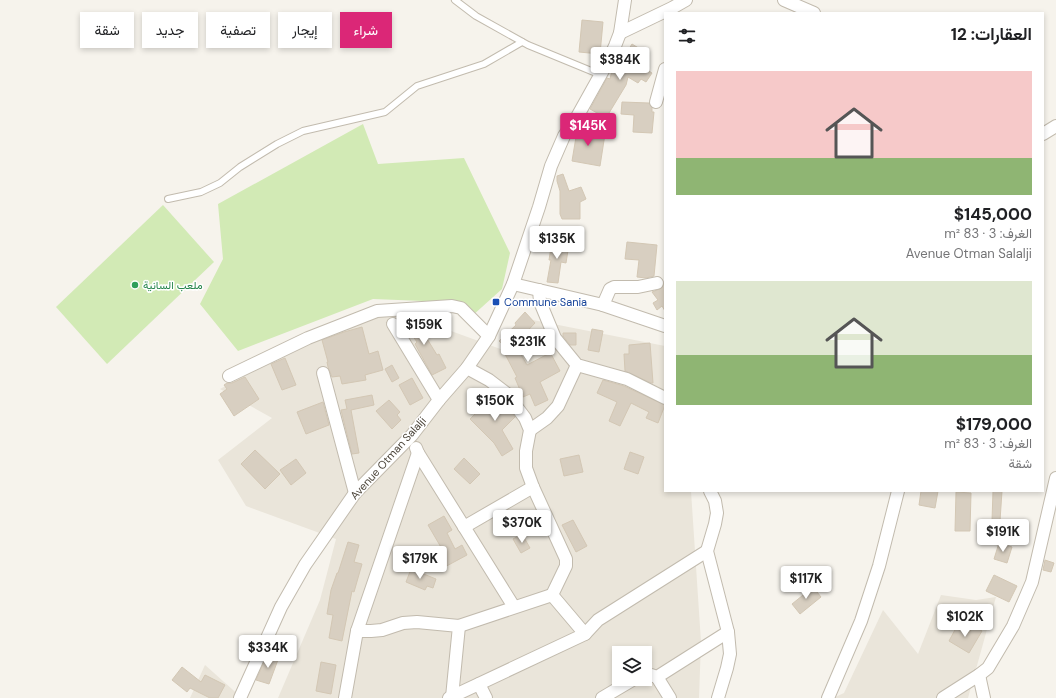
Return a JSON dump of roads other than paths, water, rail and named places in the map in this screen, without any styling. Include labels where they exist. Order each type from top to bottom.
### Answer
[{"type":"street","name":"Avenue Otman Salalji","points":[[240,698],[281,607],[305,565],[355,493],[412,435],[439,400],[467,368],[489,336],[513,284],[551,166],[564,136],[577,117],[601,75],[620,34],[625,0]]},
{"type":"street","points":[[673,11],[686,0]]},
{"type":"street","points":[[784,0],[812,12]]},
{"type":"street","points":[[620,34],[664,15]]},
{"type":"street","points":[[656,102],[664,73]]},
{"type":"street","points":[[1044,133],[1056,126]]},
{"type":"street","points":[[603,305],[610,288],[638,287],[658,283]]},
{"type":"street","points":[[513,284],[603,305],[664,326]]},
{"type":"street","points":[[539,290],[540,302],[555,338],[577,365],[627,379],[664,398]]},
{"type":"street","points":[[229,376],[308,338],[378,311],[452,306],[461,308],[489,336]]},
{"type":"street","points":[[393,324],[439,400]]},
{"type":"street","points":[[530,430],[547,418],[558,406],[577,365]]},
{"type":"street","points":[[357,631],[382,630],[403,623],[417,622],[459,626],[552,595],[566,566],[566,559],[533,487],[526,468],[526,450],[530,430],[518,408],[506,393],[489,380],[467,368]]},
{"type":"street","points":[[324,373],[355,493]]},
{"type":"street","points":[[412,435],[418,453],[514,607]]},
{"type":"street","points":[[345,698],[357,631],[418,453]]},
{"type":"street","points":[[943,698],[979,676],[988,668],[1013,626],[1032,582],[1056,478]]},
{"type":"street","points":[[464,527],[533,487]]},
{"type":"street","points":[[710,492],[717,512],[707,551],[728,632],[730,654],[718,698]]},
{"type":"street","points":[[828,698],[861,621],[879,566],[898,492]]},
{"type":"street","points":[[450,697],[585,634],[598,620],[707,551]]},
{"type":"street","points":[[552,595],[585,634]]},
{"type":"street","points":[[450,697],[459,626]]},
{"type":"street","points":[[657,678],[728,632]]},
{"type":"street","points":[[652,676],[657,678],[670,698]]},
{"type":"street","points":[[979,676],[984,698]]},
{"type":"street","points":[[479,684],[486,698]]},
{"type":"street","points":[[602,698],[622,686]]},
{"type":"lane","points":[[454,0],[476,16],[522,42],[601,75]]},
{"type":"lane","points":[[168,199],[201,192],[220,183],[240,167],[277,144],[303,131],[365,118],[385,112],[417,86],[484,64],[522,42]]},
{"type":"place","name":"ملعب السانية","points":[[135,285]]},
{"type":"place","name":"Commune Sania","points":[[496,302]]}]
